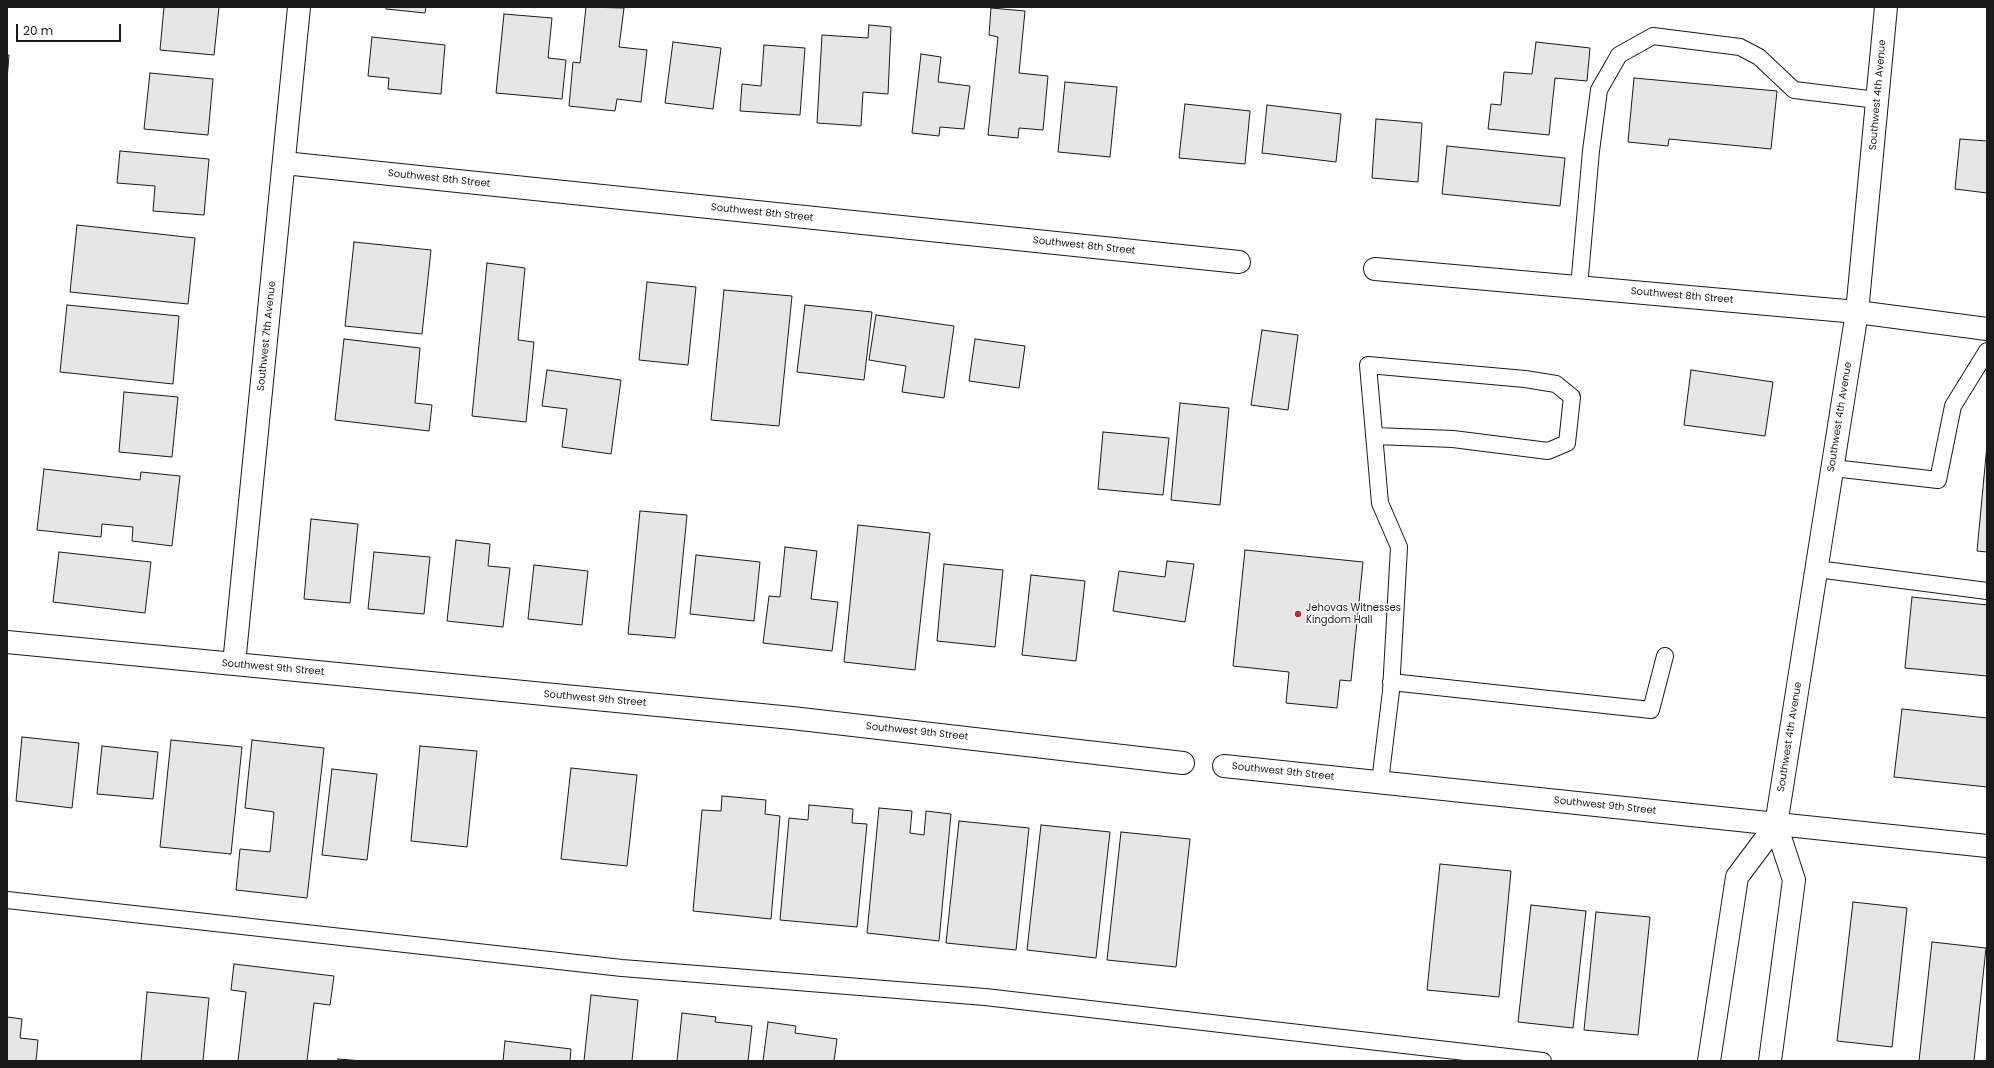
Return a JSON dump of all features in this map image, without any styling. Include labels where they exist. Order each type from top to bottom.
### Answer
[{"type":"street","name":"Southwest 7th Avenue","points":[[234,664],[299,7]]},
{"type":"street","name":"Southwest 4th Avenue","points":[[1770,1061],[1794,880],[1776,825],[1857,312],[1886,7]]},
{"type":"street","name":"Southwest 8th Street","points":[[284,163],[1239,262]]},
{"type":"street","name":"Southwest 8th Street","points":[[1376,269],[1857,312],[1987,329]]},
{"type":"street","name":"Southwest 9th Street","points":[[7,642],[792,718],[1182,763]]},
{"type":"street","name":"Southwest 9th Street","points":[[1224,766],[1987,846]]},
{"type":"street","name":"Southwest 4th Avenue","points":[[1709,1061],[1737,877],[1776,825]]},
{"type":"lane","points":[[1579,287],[1591,151],[1599,90],[1618,55],[1653,36],[1740,47],[1759,57],[1794,90],[1877,100]]},
{"type":"lane","points":[[1832,468],[1938,480],[1953,406],[1987,351]]},
{"type":"lane","points":[[1375,436],[1454,439],[1548,451],[1567,443],[1572,397],[1556,384],[1368,365],[1380,503],[1399,547],[1391,682],[1380,782]]},
{"type":"lane","points":[[1817,569],[1987,591]]},
{"type":"lane","points":[[1391,682],[1651,710],[1665,656]]},
{"type":"lane","points":[[7,900],[622,968],[985,997],[1543,1061]]},
{"type":"building","points":[[164,7],[219,7],[214,55],[160,50]]},
{"type":"building","points":[[386,7],[426,7],[425,13],[386,9]]},
{"type":"building","points":[[586,7],[624,8],[619,47],[647,50],[641,102],[617,99],[615,111],[569,106],[573,62],[580,63]]},
{"type":"building","points":[[991,8],[1025,11],[1019,73],[1048,76],[1043,130],[1019,128],[1018,138],[988,135],[998,37],[989,35]]},
{"type":"building","points":[[504,14],[552,18],[548,58],[566,60],[562,99],[496,93]]},
{"type":"building","points":[[869,25],[891,27],[888,94],[863,92],[861,126],[817,123],[822,35],[868,38]]},
{"type":"building","points":[[372,37],[445,45],[441,94],[388,89],[389,78],[368,76]]},
{"type":"building","points":[[673,42],[721,48],[713,109],[665,103]]},
{"type":"building","points":[[1536,42],[1590,48],[1587,81],[1555,78],[1549,135],[1488,129],[1491,104],[1501,105],[1504,72],[1532,74]]},
{"type":"building","points":[[764,45],[805,48],[800,115],[740,111],[742,84],[761,86]]},
{"type":"building","points":[[921,54],[941,57],[938,82],[970,86],[964,129],[940,127],[939,136],[912,133]]},
{"type":"building","points":[[7,55],[9,55],[7,80]]},
{"type":"building","points":[[150,73],[213,79],[208,135],[144,129]]},
{"type":"building","points":[[1634,78],[1777,91],[1771,149],[1669,139],[1668,146],[1628,142]]},
{"type":"building","points":[[1065,82],[1117,87],[1110,157],[1058,152]]},
{"type":"building","points":[[1185,104],[1250,111],[1245,164],[1179,158]]},
{"type":"building","points":[[1267,105],[1341,114],[1336,162],[1262,153]]},
{"type":"building","points":[[1376,119],[1422,123],[1418,182],[1372,178]]},
{"type":"building","points":[[1960,139],[1987,141],[1987,193],[1955,189]]},
{"type":"building","points":[[1447,146],[1565,158],[1560,206],[1442,194]]},
{"type":"building","points":[[120,151],[209,159],[204,215],[153,211],[155,186],[117,183]]},
{"type":"building","points":[[77,225],[195,238],[188,304],[70,292]]},
{"type":"building","points":[[354,242],[431,250],[422,334],[345,326]]},
{"type":"building","points":[[487,263],[525,268],[518,340],[534,342],[526,422],[472,416]]},
{"type":"building","points":[[647,282],[696,287],[688,365],[639,360]]},
{"type":"building","points":[[724,290],[792,296],[779,426],[711,420]]},
{"type":"building","points":[[67,305],[179,316],[173,384],[60,372]]},
{"type":"building","points":[[805,305],[872,312],[864,380],[797,372]]},
{"type":"building","points":[[876,315],[954,326],[944,398],[902,392],[906,366],[869,360]]},
{"type":"building","points":[[1262,330],[1298,335],[1288,410],[1251,405]]},
{"type":"building","points":[[344,339],[420,348],[415,403],[432,405],[429,431],[335,420]]},
{"type":"building","points":[[975,339],[1025,346],[1019,388],[969,381]]},
{"type":"building","points":[[547,370],[621,380],[611,454],[562,447],[567,409],[542,406]]},
{"type":"building","points":[[1691,370],[1773,382],[1765,436],[1684,425]]},
{"type":"building","points":[[124,392],[178,397],[172,457],[119,452]]},
{"type":"building","points":[[1180,403],[1229,408],[1220,505],[1171,500]]},
{"type":"building","points":[[1103,432],[1169,438],[1163,495],[1098,489]]},
{"type":"building","points":[[1987,445],[1987,552],[1977,551]]},
{"type":"building","points":[[44,469],[140,480],[141,472],[180,476],[172,546],[132,541],[133,527],[102,524],[101,537],[37,530]]},
{"type":"building","points":[[640,511],[687,515],[675,638],[628,634]]},
{"type":"building","points":[[311,519],[358,524],[350,603],[304,599]]},
{"type":"building","points":[[858,525],[930,533],[915,670],[844,662]]},
{"type":"building","points":[[456,540],[490,544],[488,566],[510,568],[503,627],[447,621]]},
{"type":"building","points":[[785,547],[817,551],[811,599],[838,602],[832,651],[763,643],[769,596],[780,597]]},
{"type":"building","name":"Jehovas Witnesses Kingdom Hall","points":[[1245,550],[1363,562],[1351,681],[1340,680],[1337,708],[1286,703],[1289,672],[1233,666]]},
{"type":"building","points":[[59,552],[151,562],[145,613],[53,602]]},
{"type":"building","points":[[374,552],[430,557],[424,614],[368,609]]},
{"type":"building","points":[[696,555],[760,562],[754,621],[690,614]]},
{"type":"building","points":[[1167,561],[1194,564],[1185,622],[1113,611],[1119,571],[1165,577]]},
{"type":"building","points":[[944,564],[1003,570],[995,647],[937,641]]},
{"type":"building","points":[[534,565],[588,571],[582,625],[528,619]]},
{"type":"building","points":[[1031,575],[1085,581],[1076,661],[1022,655]]},
{"type":"building","points":[[1912,597],[1987,605],[1987,676],[1905,668]]},
{"type":"building","points":[[1902,709],[1987,718],[1987,787],[1894,777]]},
{"type":"building","points":[[22,737],[79,743],[72,808],[16,801]]},
{"type":"building","points":[[171,740],[242,747],[231,854],[160,847]]},
{"type":"building","points":[[252,740],[324,748],[307,898],[236,890],[240,849],[270,852],[274,812],[245,808]]},
{"type":"building","points":[[102,746],[158,752],[153,799],[97,794]]},
{"type":"building","points":[[420,746],[477,751],[467,847],[411,841]]},
{"type":"building","points":[[571,768],[637,775],[627,866],[561,859]]},
{"type":"building","points":[[332,769],[377,774],[367,860],[322,855]]},
{"type":"building","points":[[722,796],[766,800],[765,814],[780,816],[771,919],[693,911],[702,810],[721,811]]},
{"type":"building","points":[[809,805],[853,809],[852,823],[867,824],[857,927],[780,920],[789,818],[808,820]]},
{"type":"building","points":[[879,808],[912,811],[910,833],[924,835],[926,811],[951,814],[939,941],[867,933]]},
{"type":"building","points":[[959,821],[1029,828],[1016,950],[946,943]]},
{"type":"building","points":[[1041,825],[1110,832],[1096,958],[1027,950]]},
{"type":"building","points":[[1121,832],[1190,839],[1176,967],[1107,960]]},
{"type":"building","points":[[1440,864],[1511,871],[1499,997],[1427,990]]},
{"type":"building","points":[[1853,902],[1907,908],[1892,1047],[1837,1041]]},
{"type":"building","points":[[1531,905],[1586,911],[1573,1028],[1518,1022]]},
{"type":"building","points":[[1596,912],[1650,917],[1638,1035],[1584,1030]]},
{"type":"building","points":[[1932,942],[1986,948],[1974,1061],[1919,1061]]},
{"type":"building","points":[[234,964],[334,976],[330,1005],[314,1003],[307,1061],[238,1061],[246,992],[231,990]]},
{"type":"building","points":[[147,992],[209,998],[203,1061],[141,1061]]},
{"type":"building","points":[[591,995],[638,1000],[632,1061],[584,1061]]},
{"type":"building","points":[[682,1013],[716,1017],[715,1022],[752,1026],[748,1061],[677,1061]]},
{"type":"building","points":[[7,1017],[22,1019],[20,1038],[38,1040],[36,1061],[7,1061]]},
{"type":"building","points":[[768,1022],[796,1026],[795,1033],[837,1039],[834,1061],[763,1061]]},
{"type":"building","points":[[505,1041],[571,1049],[570,1061],[503,1061]]},
{"type":"building","points":[[338,1059],[363,1061],[338,1061]]},
{"type":"place","name":"Jehovas Witnesses Kingdom Hall","points":[[1298,614]]}]
